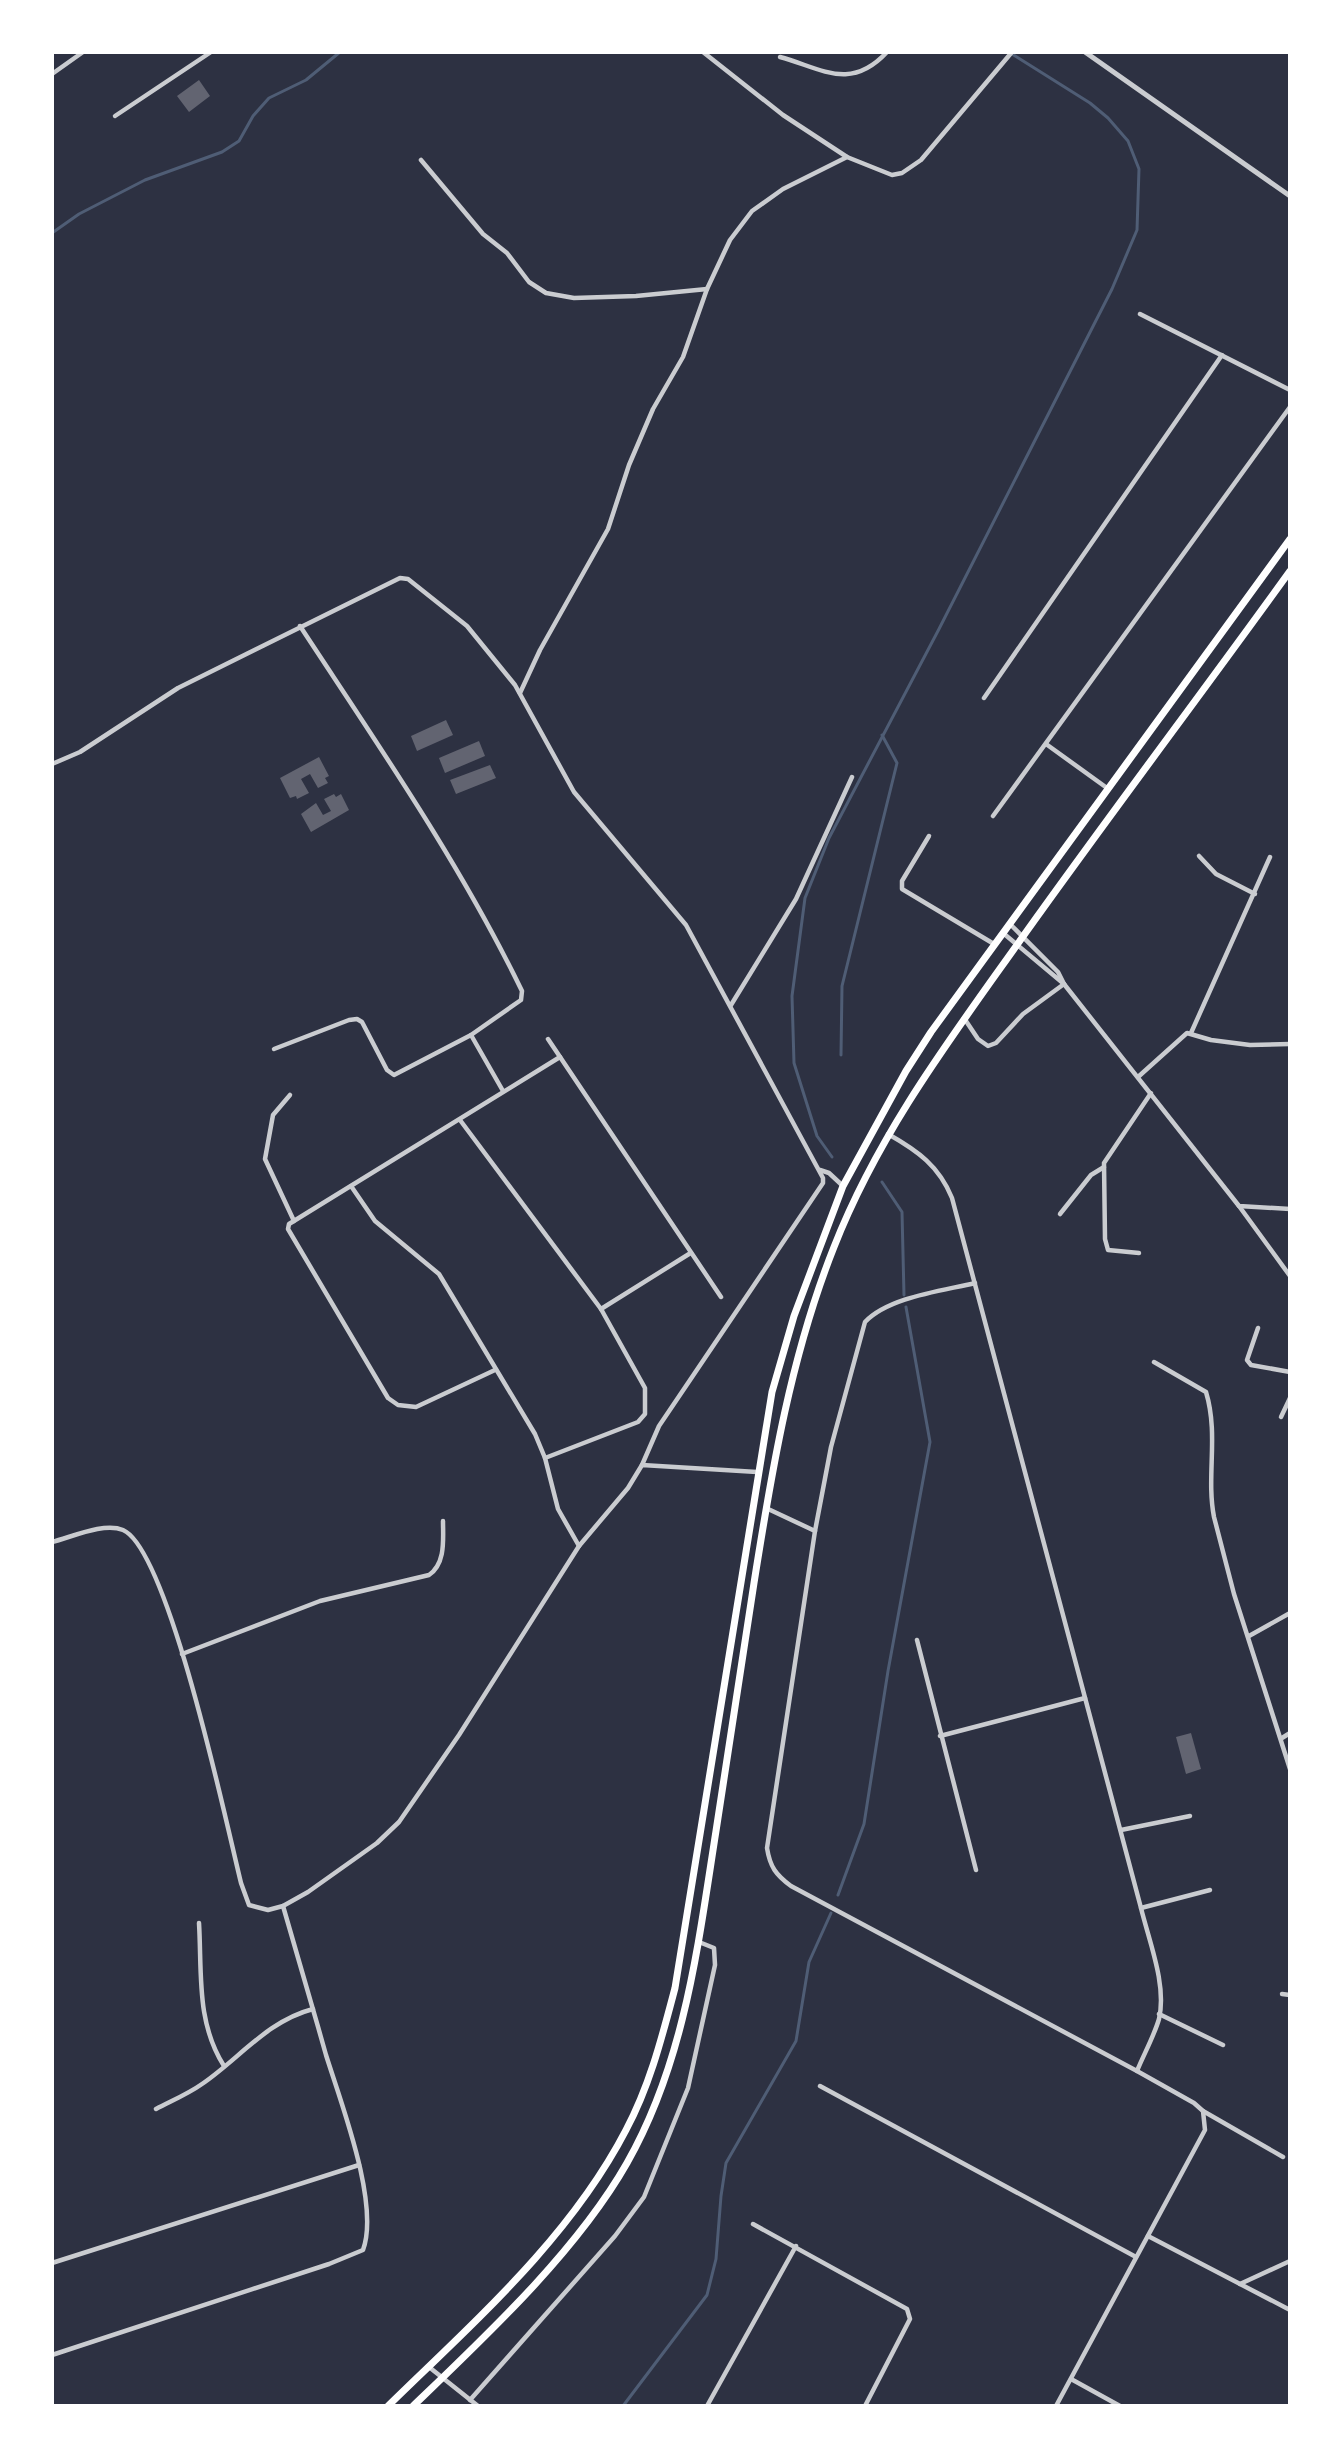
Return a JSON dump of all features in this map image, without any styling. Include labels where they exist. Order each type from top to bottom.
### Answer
[{"type":"main road","points":[[388,2406],[519,2274],[576,2208],[597,2179],[626,2130],[657,2056],[675,1988],[757,1472],[772,1392],[794,1316],[843,1186],[906,1071],[994,944],[1290,539]]},
{"type":"main road","points":[[413,2406],[539,2278],[585,2223],[626,2165],[659,2096],[674,2053],[690,1994],[766,1508],[786,1402],[806,1324],[835,1244],[888,1134],[931,1063],[1290,572]]},
{"type":"street","points":[[52,74],[83,52]]},
{"type":"street","points":[[114,116],[211,52]]},
{"type":"street","points":[[703,52],[783,116],[847,157],[892,176],[902,173],[921,160],[1010,55]]},
{"type":"street","points":[[780,57],[828,74],[846,74],[867,69],[887,52]]},
{"type":"street","points":[[1085,52],[1290,195]]},
{"type":"street","points":[[520,693],[540,650],[608,529],[629,465],[652,409],[683,357],[707,289],[730,240],[752,211],[783,189],[847,157]]},
{"type":"street","points":[[421,160],[483,234],[507,253],[529,282],[546,293],[574,298],[636,296],[707,289]]},
{"type":"street","points":[[1140,314],[1290,390]]},
{"type":"street","points":[[984,698],[1222,355]]},
{"type":"street","points":[[993,816],[1290,407]]},
{"type":"street","points":[[52,764],[80,752],[178,688],[400,578],[408,579],[467,626],[520,693],[574,792],[673,907],[731,1005],[820,1170],[823,1183],[659,1426],[642,1465],[628,1488],[579,1546],[459,1735],[399,1822],[340,1870],[283,1906],[267,1910],[249,1905],[241,1883],[196,1695],[149,1567],[131,1535],[111,1527],[52,1542]]},
{"type":"street","points":[[274,1049],[357,1019],[362,1022],[387,1070],[394,1075],[471,1035],[520,1000],[522,990],[495,934],[403,782],[300,626]]},
{"type":"street","points":[[1046,744],[1107,789]]},
{"type":"street","points":[[731,1005],[796,899],[852,777]]},
{"type":"street","points":[[930,836],[902,881],[902,889],[994,944]]},
{"type":"street","points":[[1199,856],[1216,874],[1255,894]]},
{"type":"street","points":[[1191,1033],[1270,856]]},
{"type":"street","points":[[1010,924],[1024,935],[1058,972],[1064,984]]},
{"type":"street","points":[[1003,933],[1064,984],[1239,1206],[1290,1276]]},
{"type":"street","points":[[964,1018],[978,1039],[988,1046],[996,1043],[1023,1014],[1064,984]]},
{"type":"street","points":[[1138,1077],[1183,1035],[1191,1033],[1211,1040],[1250,1045],[1290,1044]]},
{"type":"street","points":[[471,1035],[503,1091]]},
{"type":"street","points":[[548,1039],[689,1254],[721,1297]]},
{"type":"street","points":[[495,1370],[416,1407],[398,1406],[388,1398],[288,1234],[289,1224],[560,1057]]},
{"type":"street","points":[[1139,1253],[1108,1250],[1105,1239],[1104,1167],[1106,1157],[1151,1093]]},
{"type":"street","points":[[290,1095],[273,1115],[265,1158],[294,1221]]},
{"type":"street","points":[[460,1120],[601,1310],[645,1389],[645,1414],[638,1422],[545,1458]]},
{"type":"street","points":[[888,1134],[921,1154],[939,1172],[952,1198],[1142,1908],[1157,1974],[1159,2014],[1137,2071]]},
{"type":"street","points":[[1060,1214],[1091,1175],[1104,1167]]},
{"type":"street","points":[[820,1170],[829,1173],[843,1186]]},
{"type":"street","points":[[351,1186],[375,1221],[438,1274],[535,1434],[545,1458],[558,1509],[579,1546]]},
{"type":"street","points":[[1239,1206],[1290,1209]]},
{"type":"street","points":[[601,1310],[689,1254]]},
{"type":"street","points":[[975,1283],[890,1305],[875,1312],[865,1322],[834,1436],[815,1531],[771,1806],[766,1848],[769,1863],[777,1876],[792,1886],[1137,2071],[1282,2157]]},
{"type":"street","points":[[1258,1328],[1247,1360],[1251,1365],[1290,1372]]},
{"type":"street","points":[[1154,1362],[1206,1392],[1214,1446],[1211,1505],[1234,1594],[1282,1738],[1290,1769]]},
{"type":"street","points":[[1281,1417],[1290,1398]]},
{"type":"street","points":[[642,1465],[757,1472]]},
{"type":"street","points":[[766,1508],[815,1531]]},
{"type":"street","points":[[182,1654],[320,1600],[429,1575],[436,1570],[443,1549],[444,1521]]},
{"type":"street","points":[[1249,1636],[1290,1613]]},
{"type":"street","points":[[917,1640],[976,1870]]},
{"type":"street","points":[[940,1736],[1085,1698]]},
{"type":"street","points":[[1282,1738],[1290,1733]]},
{"type":"street","points":[[1121,1830],[1190,1816]]},
{"type":"street","points":[[1142,1908],[1210,1890]]},
{"type":"street","points":[[52,2355],[329,2264],[363,2250],[366,2229],[359,2165],[283,1906]]},
{"type":"street","points":[[199,1923],[200,1990],[209,2037],[224,2066]]},
{"type":"street","points":[[470,2400],[615,2236],[645,2197],[688,2088],[715,1965],[714,1948],[699,1942]]},
{"type":"street","points":[[1282,1994],[1290,1995]]},
{"type":"street","points":[[156,2109],[202,2084],[265,2032],[300,2012],[313,2009]]},
{"type":"street","points":[[1159,2014],[1223,2045]]},
{"type":"street","points":[[820,2086],[1136,2257]]},
{"type":"street","points":[[1056,2406],[1205,2130],[1203,2111]]},
{"type":"street","points":[[52,2263],[359,2165]]},
{"type":"street","points":[[753,2224],[907,2309],[910,2319],[865,2406]]},
{"type":"street","points":[[1148,2236],[1290,2310]]},
{"type":"street","points":[[707,2406],[796,2246]]},
{"type":"street","points":[[1240,2284],[1290,2261]]},
{"type":"street","points":[[428,2366],[478,2406]]},
{"type":"street","points":[[1071,2379],[1120,2406]]},
{"type":"building","points":[[199,80],[210,96],[189,112],[177,96]]},
{"type":"building","points":[[446,720],[453,735],[417,751],[411,736]]},
{"type":"building","points":[[479,741],[485,756],[445,773],[439,758]]},
{"type":"building","points":[[319,757],[329,776],[325,778],[328,783],[318,788],[310,774],[301,779],[309,793],[297,799],[296,796],[290,798],[280,778]]},
{"type":"building","points":[[490,765],[496,778],[456,794],[450,780]]},
{"type":"building","points":[[334,794],[336,797],[341,794],[349,810],[311,832],[301,814],[316,803],[323,815],[331,811],[324,799]]},
{"type":"building","points":[[1191,1733],[1201,1769],[1186,1774],[1176,1737]]},
{"type":"waterway","points":[[52,233],[79,214],[145,180],[222,152],[239,141],[253,116],[269,98],[306,80],[340,52]]},
{"type":"waterway","points":[[832,1157],[817,1136],[794,1063],[792,996],[805,898],[829,838],[939,629],[1112,289],[1137,230],[1139,169],[1128,141],[1108,118],[1090,103],[1012,54]]},
{"type":"waterway","points":[[841,1055],[842,986],[897,763],[882,735]]},
{"type":"waterway","points":[[882,1182],[902,1212],[904,1295]]},
{"type":"waterway","points":[[838,1895],[864,1824],[888,1671],[930,1442],[906,1307]]},
{"type":"waterway","points":[[623,2406],[707,2295],[716,2259],[726,2163],[796,2041],[809,1962],[831,1913]]}]
